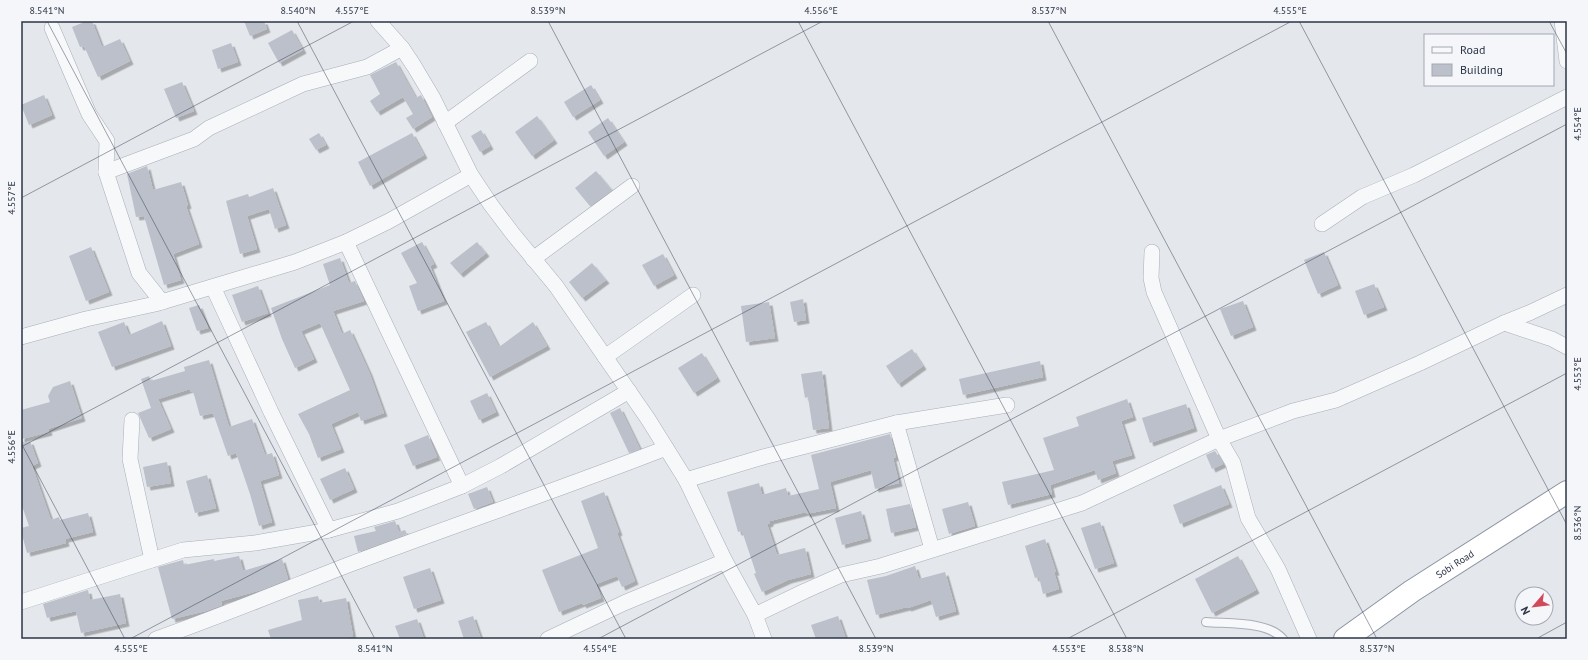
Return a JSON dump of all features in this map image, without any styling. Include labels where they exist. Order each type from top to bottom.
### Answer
[{"type":"highway","name":"Sobi Road","points":[[1346,639],[1412,591],[1567,492]]},
{"type":"street","points":[[378,21],[402,48],[432,98],[471,175],[508,228],[556,286],[629,391],[686,480],[725,561],[756,615],[764,639]]},
{"type":"street","points":[[1562,21],[1567,61]]},
{"type":"street","points":[[52,28],[89,114],[107,141],[106,172],[139,274],[162,302]]},
{"type":"street","points":[[106,172],[194,139],[209,128],[303,84],[367,67],[402,48]]},
{"type":"street","points":[[445,123],[530,61]]},
{"type":"street","points":[[1322,224],[1362,197],[1414,175],[1567,97]]},
{"type":"street","points":[[21,337],[86,319],[162,302],[295,262],[346,242],[388,221],[471,175]]},
{"type":"street","points":[[534,259],[632,186]]},
{"type":"street","points":[[346,242],[462,486]]},
{"type":"street","points":[[1152,252],[1151,278],[1154,292],[1219,439],[1233,463],[1248,518],[1278,569],[1309,639]]},
{"type":"street","points":[[213,287],[271,412],[329,530]]},
{"type":"street","points":[[605,357],[693,295]]},
{"type":"street","points":[[756,615],[841,575],[881,566],[1082,503],[1219,439],[1293,411],[1336,400],[1567,295]]},
{"type":"street","points":[[1504,323],[1552,339],[1567,347]]},
{"type":"street","points":[[21,601],[183,550],[255,543],[329,530],[398,510],[462,486],[501,466],[629,391]]},
{"type":"street","points":[[686,480],[808,445],[896,423],[1007,405]]},
{"type":"street","points":[[132,420],[130,459],[152,560]]},
{"type":"street","points":[[896,423],[932,549]]},
{"type":"street","points":[[156,639],[666,448]]},
{"type":"street","points":[[548,639],[624,603],[725,561]]},
{"type":"lane","points":[[1206,622],[1262,627],[1279,634],[1283,639]]},
{"type":"building","points":[[87,21],[92,21],[102,47],[120,39],[130,61],[98,77],[84,46],[80,47],[72,27]]},
{"type":"building","points":[[244,21],[264,21],[267,29],[250,36]]},
{"type":"building","points":[[292,30],[303,50],[279,63],[268,43]]},
{"type":"building","points":[[231,43],[238,62],[218,69],[212,50]]},
{"type":"building","points":[[396,62],[416,98],[421,95],[432,117],[413,129],[406,118],[413,114],[403,97],[377,112],[370,101],[380,94],[370,75]]},
{"type":"building","points":[[182,82],[194,111],[176,118],[164,89]]},
{"type":"building","points":[[591,85],[600,100],[573,117],[564,102]]},
{"type":"building","points":[[44,95],[52,115],[29,125],[21,105]]},
{"type":"building","points":[[537,116],[554,140],[532,156],[515,132]]},
{"type":"building","points":[[608,118],[624,142],[604,156],[588,132]]},
{"type":"building","points":[[481,130],[490,146],[480,152],[471,136]]},
{"type":"building","points":[[319,133],[326,145],[316,150],[309,139]]},
{"type":"building","points":[[412,133],[424,155],[370,186],[358,162]]},
{"type":"building","points":[[147,166],[153,190],[181,182],[188,205],[186,206],[199,244],[173,254],[181,280],[164,285],[144,216],[136,217],[127,174]]},
{"type":"building","points":[[596,171],[612,190],[590,206],[575,188]]},
{"type":"building","points":[[273,188],[286,225],[275,229],[269,209],[247,216],[257,249],[240,254],[226,201],[248,194],[249,197]]},
{"type":"building","points":[[422,242],[434,264],[430,266],[444,301],[418,311],[409,286],[417,283],[401,253]]},
{"type":"building","points":[[477,242],[486,253],[460,274],[450,263]]},
{"type":"building","points":[[91,247],[109,292],[86,301],[69,256]]},
{"type":"building","points":[[1324,252],[1338,285],[1318,294],[1304,260]]},
{"type":"building","points":[[663,254],[674,275],[654,286],[642,265]]},
{"type":"building","points":[[340,258],[349,283],[355,281],[364,301],[333,311],[342,334],[350,330],[369,372],[384,413],[361,421],[358,412],[331,424],[341,449],[318,458],[309,434],[298,414],[350,390],[320,323],[301,331],[314,359],[295,368],[282,339],[271,308],[330,285],[323,264]]},
{"type":"building","points":[[592,263],[606,280],[582,298],[569,282]]},
{"type":"building","points":[[1374,284],[1384,307],[1364,315],[1355,291]]},
{"type":"building","points":[[258,286],[268,313],[242,322],[232,295]]},
{"type":"building","points":[[803,299],[806,320],[794,322],[790,302]]},
{"type":"building","points":[[1243,301],[1253,327],[1231,336],[1220,309]]},
{"type":"building","points":[[769,302],[775,338],[746,342],[741,306]]},
{"type":"building","points":[[199,305],[208,328],[197,331],[189,308]]},
{"type":"building","points":[[162,321],[171,346],[112,367],[98,332],[124,322],[129,335]]},
{"type":"building","points":[[486,322],[499,347],[533,322],[547,346],[490,377],[466,332]]},
{"type":"building","points":[[912,349],[923,366],[898,384],[886,366]]},
{"type":"building","points":[[702,353],[717,378],[694,393],[678,368]]},
{"type":"building","points":[[209,360],[229,427],[252,419],[265,455],[272,453],[279,475],[260,481],[272,522],[259,526],[236,453],[228,456],[213,413],[200,416],[193,391],[191,392],[190,389],[158,399],[171,429],[149,438],[138,413],[151,408],[141,379],[149,376],[151,381],[185,371],[184,367]]},
{"type":"building","points":[[1040,361],[1043,377],[963,395],[959,379]]},
{"type":"building","points":[[822,371],[829,428],[813,430],[808,397],[805,398],[801,374]]},
{"type":"building","points":[[70,381],[82,418],[48,429],[49,432],[22,439],[24,443],[30,441],[38,463],[32,466],[51,520],[59,517],[60,520],[88,513],[93,532],[65,539],[66,543],[27,553],[21,531],[21,528],[29,526],[21,503],[21,410],[50,402],[48,396],[53,387]]},
{"type":"building","points":[[487,393],[496,412],[479,420],[470,401]]},
{"type":"building","points":[[1127,399],[1133,417],[1121,421],[1132,455],[1112,461],[1116,473],[1098,480],[1095,470],[1050,485],[1052,494],[1008,505],[1002,482],[1054,470],[1043,438],[1079,426],[1076,417]]},
{"type":"building","points":[[1186,404],[1194,428],[1150,443],[1142,418]]},
{"type":"building","points":[[620,408],[640,449],[629,453],[610,413]]},
{"type":"building","points":[[890,434],[896,457],[893,458],[899,483],[875,489],[871,470],[830,482],[836,508],[806,514],[806,512],[770,521],[770,523],[767,524],[777,555],[805,548],[811,574],[788,580],[762,592],[754,574],[756,573],[742,531],[738,532],[727,492],[759,483],[762,495],[786,488],[788,496],[819,489],[811,455]]},
{"type":"building","points":[[428,435],[437,457],[413,466],[404,445]]},
{"type":"building","points":[[1215,451],[1223,464],[1212,469],[1206,455]]},
{"type":"building","points":[[167,462],[171,483],[147,487],[143,467]]},
{"type":"building","points":[[345,468],[354,489],[330,500],[320,479]]},
{"type":"building","points":[[207,475],[216,508],[195,513],[186,481]]},
{"type":"building","points":[[1221,485],[1229,504],[1180,524],[1173,505]]},
{"type":"building","points":[[487,487],[493,502],[474,509],[468,494]]},
{"type":"building","points":[[604,492],[619,532],[617,533],[635,581],[622,587],[617,576],[596,584],[601,598],[583,605],[582,603],[559,612],[542,570],[598,548],[581,501]]},
{"type":"building","points":[[968,502],[975,526],[949,534],[942,509]]},
{"type":"building","points":[[910,504],[916,527],[891,533],[886,509]]},
{"type":"building","points":[[861,511],[868,538],[842,545],[835,518]]},
{"type":"building","points":[[395,521],[399,532],[405,530],[407,534],[358,552],[354,536],[376,531],[374,527]]},
{"type":"building","points":[[1100,522],[1114,563],[1095,569],[1081,528]]},
{"type":"building","points":[[1045,539],[1056,572],[1054,572],[1059,589],[1043,594],[1039,577],[1035,578],[1025,546]]},
{"type":"building","points":[[239,556],[243,571],[282,559],[288,579],[261,590],[221,601],[222,605],[206,611],[172,619],[158,567],[183,560],[184,565]]},
{"type":"building","points":[[1238,556],[1256,590],[1212,613],[1195,579]]},
{"type":"building","points":[[915,566],[919,579],[945,572],[956,611],[936,617],[931,600],[908,608],[876,615],[867,580],[886,576]]},
{"type":"building","points":[[430,568],[441,600],[414,609],[403,577]]},
{"type":"building","points":[[88,590],[90,600],[120,594],[126,623],[81,633],[76,611],[47,618],[43,604]]},
{"type":"building","points":[[318,596],[320,603],[346,598],[353,636],[340,639],[271,639],[268,630],[302,620],[298,600]]},
{"type":"building","points":[[473,616],[481,639],[464,639],[458,621]]},
{"type":"building","points":[[838,616],[846,639],[816,639],[811,625]]},
{"type":"building","points":[[417,619],[424,639],[400,639],[395,626]]}]
